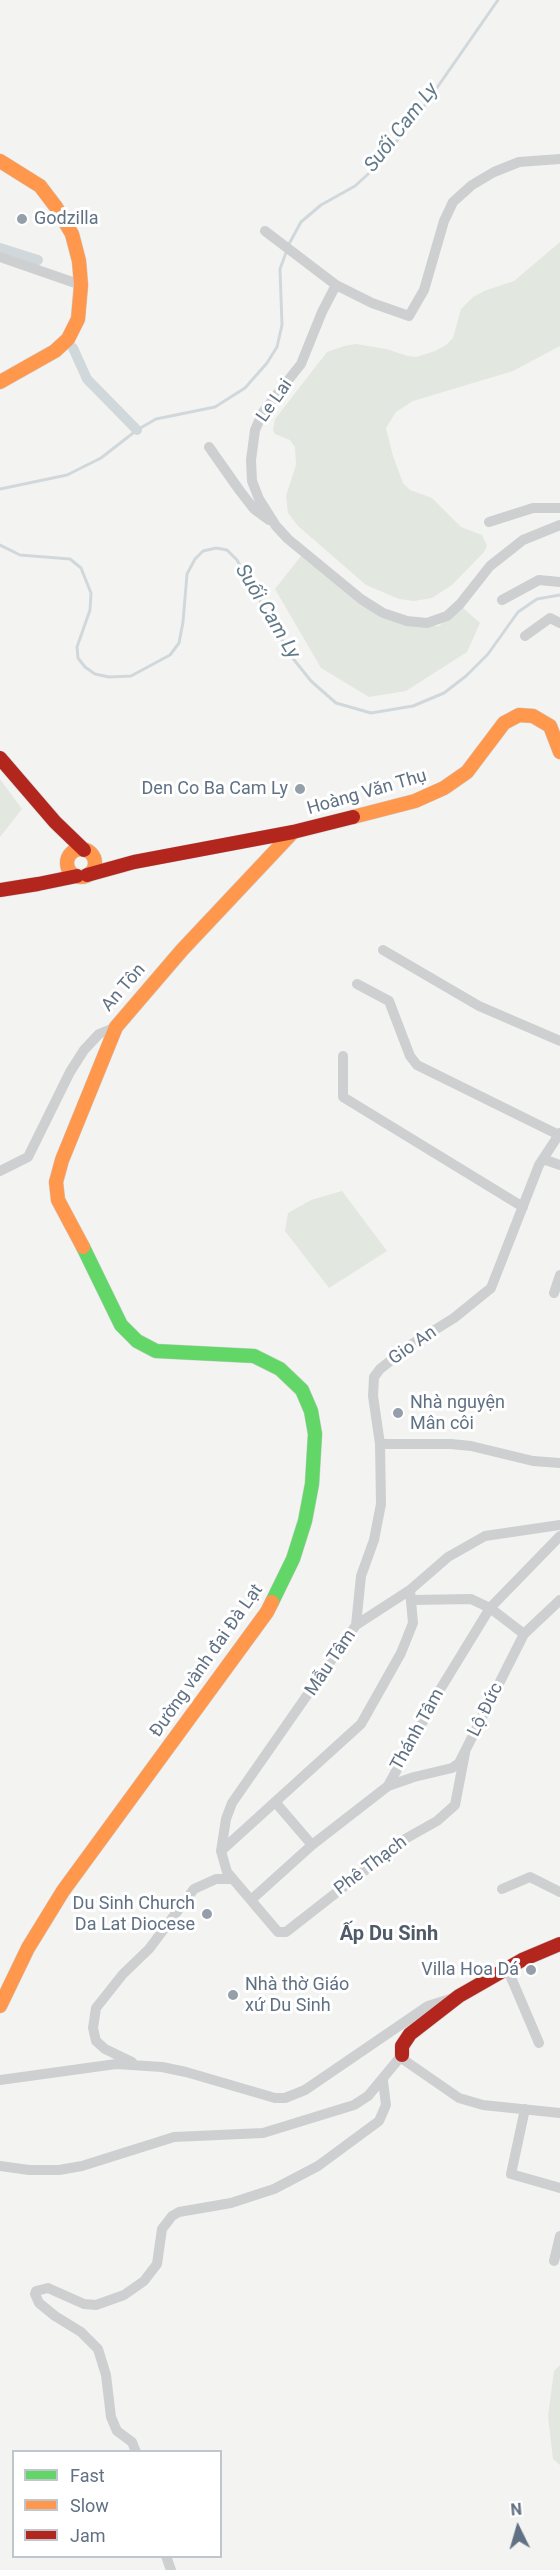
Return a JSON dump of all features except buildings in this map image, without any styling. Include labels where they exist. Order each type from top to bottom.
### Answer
[{"type":"main road","points":[[0,161],[40,186],[57,207],[72,234],[79,261],[81,285],[78,319],[68,339],[55,351],[0,382]]},
{"type":"main road","name":"Hoàng Văn Thụ","points":[[0,890],[292,832],[415,801],[444,788],[467,772],[504,723],[519,714],[533,716],[550,726],[560,752]]},
{"type":"main road","points":[[0,758],[55,822],[88,852],[94,864],[82,875],[69,870],[66,844],[55,822]]},
{"type":"main road","name":"An Tôn","points":[[116,1027],[182,950],[292,832]]},
{"type":"main road","points":[[38,884],[57,873],[75,850],[88,852]]},
{"type":"main road","name":"Hoàng Văn Thụ","points":[[88,852],[111,860],[134,862]]},
{"type":"main road","name":"Đường vành đai Đà Lạt","points":[[0,2006],[28,1948],[63,1891],[267,1612],[285,1577],[299,1540],[312,1484],[314,1422],[307,1400],[296,1382],[280,1369],[254,1356],[156,1351],[136,1341],[121,1326],[58,1200],[56,1182],[62,1160],[116,1027]]},
{"type":"main road","points":[[402,2055],[402,2046],[410,2034],[459,1996],[507,1968],[560,1944]]},
{"type":"street","points":[[265,231],[336,285],[372,303],[409,316],[424,290],[444,221],[453,202],[472,185],[494,172],[519,162],[560,159]]},
{"type":"street","points":[[0,257],[81,285]]},
{"type":"street","name":"Le Lai","points":[[336,285],[322,312],[302,364],[263,412],[255,430],[251,460],[252,481],[259,499],[276,526],[288,539],[361,599],[383,613],[407,621],[427,622],[447,616],[460,604],[490,566],[523,540],[560,525]]},
{"type":"street","points":[[210,447],[247,500],[276,526]]},
{"type":"street","points":[[489,522],[533,508],[560,508]]},
{"type":"street","points":[[502,600],[539,580],[560,582]]},
{"type":"street","points":[[525,636],[550,618],[560,623]]},
{"type":"street","points":[[383,950],[478,1006],[560,1041]]},
{"type":"street","points":[[357,984],[389,1001],[410,1056],[417,1065],[476,1096],[559,1134]]},
{"type":"street","name":"An Tôn","points":[[0,1172],[28,1157],[70,1072],[84,1050],[99,1034],[116,1027]]},
{"type":"street","points":[[343,1056],[343,1097],[523,1207]]},
{"type":"street","name":"Gio An","points":[[356,1626],[361,1576],[374,1540],[381,1504],[380,1444],[373,1396],[374,1377],[380,1369],[412,1344],[454,1318],[491,1288],[543,1159],[559,1134]]},
{"type":"street","points":[[543,1159],[560,1165]]},
{"type":"street","points":[[554,1293],[560,1275]]},
{"type":"street","points":[[380,1444],[451,1444],[471,1446],[533,1461],[560,1462]]},
{"type":"street","name":"Mẫu Tâm","points":[[221,1851],[226,1819],[232,1803],[356,1626],[411,1595],[448,1557],[485,1536],[560,1525]]},
{"type":"street","name":"Thánh Tâm","points":[[251,1900],[312,1845],[388,1786],[441,1688],[490,1608],[560,1536]]},
{"type":"street","points":[[251,1900],[227,1872],[221,1851],[361,1724],[401,1653],[413,1623],[411,1595],[471,1599],[490,1608],[524,1634]]},
{"type":"street","name":"Lộ Đức","points":[[388,1786],[452,1768],[459,1763],[524,1634],[560,1600]]},
{"type":"street","name":"Phê Thạch","points":[[251,1900],[278,1932],[286,1932],[405,1839],[437,1821],[455,1805],[465,1753]]},
{"type":"street","points":[[276,1803],[312,1845]]},
{"type":"street","points":[[502,1889],[530,1876],[560,1892]]},
{"type":"street","points":[[141,2065],[105,2049],[96,2041],[93,2028],[96,2008],[123,1974],[148,1949],[194,1889],[216,1879],[232,1879]]},
{"type":"street","points":[[507,1968],[539,2043]]},
{"type":"street","points":[[0,2080],[110,2064],[141,2065],[186,2072],[275,2098],[285,2098],[305,2090],[428,2006],[459,1996]]},
{"type":"street","points":[[0,2166],[29,2170],[59,2170],[82,2166],[174,2137],[263,2133],[354,2105],[368,2096],[383,2081],[402,2055],[404,2060],[459,2098],[483,2105],[560,2113]]},
{"type":"street","points":[[136,2450],[132,2442],[117,2431],[111,2417],[106,2375],[98,2349],[81,2332],[39,2303],[35,2294],[36,2290],[48,2288],[84,2304],[96,2305],[124,2295],[144,2281],[157,2264],[162,2229],[172,2216],[179,2212],[231,2202],[274,2188],[318,2166],[379,2121],[386,2105],[383,2081]]},
{"type":"street","points":[[525,2109],[511,2174],[560,2188]]},
{"type":"street","points":[[554,2261],[560,2236]]},
{"type":"shaded area","points":[[560,242],[560,346],[513,371],[413,401],[396,412],[386,428],[403,483],[410,490],[432,498],[461,527],[482,535],[487,546],[484,552],[452,585],[432,598],[414,601],[399,599],[366,585],[298,526],[288,513],[286,496],[296,465],[295,447],[290,440],[275,434],[273,430],[275,419],[327,352],[356,344],[416,357],[435,351],[453,338],[461,309],[473,297],[514,281]]},
{"type":"shaded area","points":[[301,556],[381,618],[407,625],[439,626],[462,607],[480,623],[467,652],[406,691],[369,697],[321,668],[275,589]]},
{"type":"shaded area","points":[[0,779],[22,809],[0,837]]},
{"type":"shaded area","points":[[342,1191],[387,1251],[329,1288],[285,1231],[288,1213],[311,1200]]},
{"type":"shaded area","points":[[560,2365],[560,2465],[553,2459],[548,2416],[554,2371]]},
{"type":"waterway","name":"Suối Cam Ly","points":[[289,244],[301,222],[321,205],[355,186],[378,165],[425,105],[498,0]]},
{"type":"waterway","points":[[0,248],[38,260]]},
{"type":"waterway","name":"Suối Cam Ly","points":[[0,489],[67,475],[101,458],[137,430],[156,419],[215,407],[245,388],[267,363],[277,347],[282,325],[280,269],[287,250]]},
{"type":"waterway","points":[[73,348],[87,379],[137,430]]},
{"type":"waterway","name":"Suối Cam Ly","points":[[0,545],[20,555],[70,559],[81,568],[91,593],[90,610],[77,647],[78,658],[95,674],[109,677],[131,676],[170,655],[179,643],[187,574],[195,559],[203,551],[216,548],[227,550],[237,560],[291,656],[311,681],[336,703],[371,713],[413,706],[444,693],[466,676],[488,654],[518,612],[537,599],[560,595]]},
{"type":"traffic: fast","points":[[83,1247],[121,1325],[137,1341],[156,1351],[254,1356],[280,1369],[302,1390],[311,1411],[315,1434],[312,1484],[305,1521],[293,1559],[272,1602]]},
{"type":"traffic: slow","points":[[0,161],[40,186],[56,207],[72,234],[79,261],[81,285],[78,319],[68,339],[55,351],[0,382]]},
{"type":"traffic: slow","points":[[353,817],[415,801],[444,788],[467,772],[504,723],[519,715],[533,716],[550,726],[560,752]]},
{"type":"traffic: slow","points":[[83,1247],[58,1200],[56,1182],[62,1160],[116,1027],[182,950],[293,832]]},
{"type":"traffic: slow","points":[[81,849],[91,853],[95,863],[91,873],[81,877],[71,873],[67,863],[71,853],[81,849]]},
{"type":"traffic: slow","points":[[0,2006],[28,1948],[63,1891],[267,1612],[272,1602]]},
{"type":"traffic: jam","points":[[0,758],[55,822],[84,850]]},
{"type":"traffic: jam","points":[[87,875],[134,862],[293,832],[353,817]]},
{"type":"traffic: jam","points":[[38,884],[77,876]]},
{"type":"traffic: jam","points":[[0,890],[38,884]]},
{"type":"traffic: jam","points":[[402,2055],[402,2046],[410,2034],[459,1996],[522,1960],[560,1944]]},
{"type":"place","name":"Godzilla","points":[[22,219]]},
{"type":"place","name":"Den Co Ba Cam Ly","points":[[300,789]]},
{"type":"place","name":"Nhà nguyện Mân côi","points":[[398,1413]]},
{"type":"place","name":"Du Sinh Church Da Lat Diocese","points":[[207,1914]]},
{"type":"place","name":"Villa Hoa Dá","points":[[531,1970]]},
{"type":"place","name":"Nhà thờ Giáo xứ Du Sinh","points":[[233,1995]]},
{"type":"district","name":"Ấp Du Sinh","points":[[389,1935]]}]
